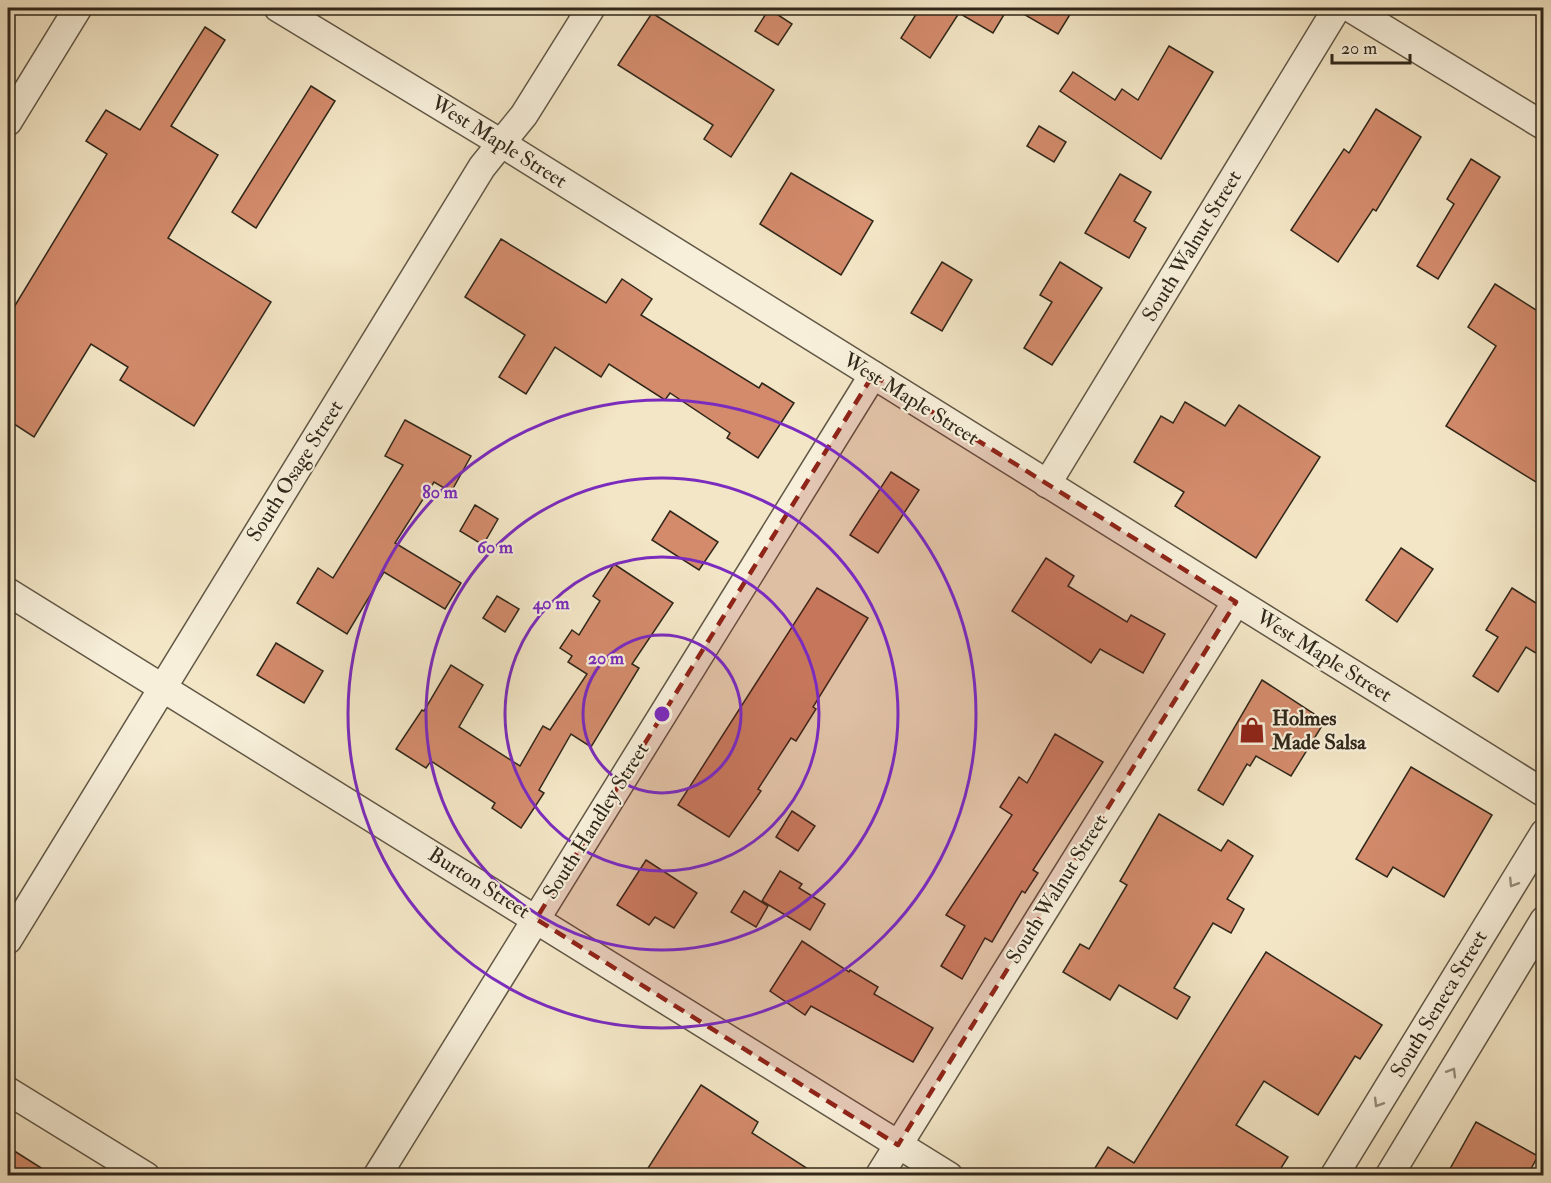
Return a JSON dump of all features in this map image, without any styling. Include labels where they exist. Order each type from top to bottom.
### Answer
[{"type":"street","points":[[8,122],[78,8]]},
{"type":"street","name":"West Maple Street","points":[[278,8],[501,143],[1544,793]]},
{"type":"street","name":"South Osage Street","points":[[8,940],[482,167],[543,86],[591,8]]},
{"type":"street","name":"South Walnut Street","points":[[1047,484],[1337,8]]},
{"type":"street","points":[[1350,8],[1544,126]]},
{"type":"street","name":"South Handley Street","points":[[377,1176],[873,375]]},
{"type":"street","name":"Burton Street","points":[[8,592],[949,1176]]},
{"type":"street","name":"South Walnut Street","points":[[879,1176],[1236,602]]},
{"type":"street","name":"South Seneca Street","points":[[1334,1176],[1544,833]]},
{"type":"street","points":[[1389,1176],[1544,920]]},
{"type":"street","points":[[8,1091],[146,1176]]},
{"type":"highlighted area","points":[[873,375],[1236,602],[898,1145],[536,919]]},
{"type":"building","points":[[920,8],[1008,8],[993,33],[959,13],[930,58],[901,38]]},
{"type":"building","points":[[1013,8],[1074,8],[1058,34]]},
{"type":"building","points":[[769,9],[792,24],[778,45],[755,31]]},
{"type":"building","points":[[652,13],[774,90],[731,157],[704,139],[713,125],[618,65]]},
{"type":"building","points":[[205,27],[225,40],[171,126],[218,155],[168,238],[271,302],[194,426],[120,380],[128,367],[91,344],[34,437],[8,420],[8,317],[107,154],[86,141],[106,110],[140,130]]},
{"type":"building","points":[[1169,46],[1213,72],[1161,159],[1060,91],[1073,72],[1115,100],[1122,89],[1138,100]]},
{"type":"building","points":[[311,86],[335,101],[256,228],[232,212]]},
{"type":"building","points":[[1376,109],[1421,137],[1376,211],[1373,209],[1338,262],[1291,230],[1344,149],[1349,153]]},
{"type":"building","points":[[1039,126],[1066,142],[1054,162],[1027,146]]},
{"type":"building","points":[[1471,159],[1500,177],[1438,279],[1417,266],[1454,204],[1447,199]]},
{"type":"building","points":[[791,173],[873,221],[841,275],[760,224]]},
{"type":"building","points":[[1120,174],[1151,192],[1134,221],[1146,228],[1129,258],[1085,233]]},
{"type":"building","points":[[501,239],[606,303],[622,279],[652,299],[641,315],[759,388],[762,383],[794,403],[758,458],[727,438],[730,433],[670,393],[665,400],[609,364],[601,377],[555,347],[526,394],[499,377],[525,335],[465,297]]},
{"type":"building","points":[[942,262],[972,280],[942,331],[911,313]]},
{"type":"building","points":[[1060,262],[1102,288],[1052,365],[1024,348],[1052,302],[1040,295]]},
{"type":"building","points":[[1495,284],[1544,315],[1544,487],[1446,426],[1496,346],[1468,327]]},
{"type":"building","points":[[1185,402],[1225,426],[1239,405],[1320,457],[1256,558],[1175,506],[1184,492],[1134,462],[1161,416],[1173,423]]},
{"type":"building","points":[[405,420],[471,456],[451,492],[434,482],[395,543],[461,583],[445,609],[384,572],[347,634],[297,603],[318,568],[333,578],[403,465],[385,456]]},
{"type":"building","points":[[891,472],[919,490],[878,553],[850,535]]},
{"type":"building","points":[[475,505],[498,519],[483,545],[460,531]]},
{"type":"building","points":[[670,511],[718,542],[699,570],[652,540]]},
{"type":"building","points":[[1401,548],[1433,569],[1397,622],[1366,600]]},
{"type":"building","points":[[1046,558],[1074,576],[1068,586],[1127,622],[1131,615],[1165,634],[1143,673],[1100,649],[1091,663],[1012,611]]},
{"type":"building","points":[[614,564],[673,603],[632,664],[639,668],[591,747],[571,734],[539,790],[544,793],[521,828],[492,808],[495,803],[431,761],[426,768],[396,749],[422,710],[424,711],[451,665],[483,685],[459,727],[520,766],[543,726],[550,730],[587,674],[568,662],[572,656],[560,648],[572,630],[579,635],[600,601],[593,596]]},
{"type":"building","points":[[817,588],[868,618],[813,707],[816,709],[796,741],[791,738],[758,789],[761,791],[729,837],[678,805]]},
{"type":"building","points":[[1512,588],[1544,608],[1544,658],[1526,647],[1498,692],[1473,676],[1498,637],[1486,630]]},
{"type":"building","points":[[497,596],[519,609],[505,632],[483,618]]},
{"type":"building","points":[[276,643],[323,671],[304,703],[257,675]]},
{"type":"building","points":[[1262,680],[1325,721],[1291,776],[1256,756],[1250,766],[1247,764],[1223,805],[1198,790]]},
{"type":"building","points":[[1055,734],[1103,762],[1033,870],[1038,873],[1025,893],[1022,891],[992,942],[985,938],[962,979],[941,966],[965,926],[946,915],[1012,815],[1000,807],[1019,777],[1027,783]]},
{"type":"building","points":[[1411,767],[1492,815],[1444,897],[1393,867],[1387,877],[1356,859]]},
{"type":"building","points":[[792,811],[815,826],[798,851],[776,837]]},
{"type":"building","points":[[1159,814],[1221,851],[1228,840],[1253,856],[1227,899],[1244,909],[1231,933],[1213,923],[1174,988],[1190,997],[1177,1019],[1119,985],[1110,1000],[1063,972],[1080,944],[1089,949],[1127,885],[1120,881]]},
{"type":"building","points":[[646,860],[697,893],[674,928],[655,917],[649,925],[617,905]]},
{"type":"building","points":[[780,871],[802,884],[799,888],[825,904],[810,930],[762,901]]},
{"type":"building","points":[[744,891],[768,906],[756,927],[731,912]]},
{"type":"building","points":[[802,941],[849,972],[850,970],[878,987],[874,994],[933,1028],[913,1062],[811,1006],[805,1015],[770,991]]},
{"type":"building","points":[[1266,952],[1382,1025],[1360,1059],[1355,1056],[1318,1115],[1264,1081],[1236,1125],[1288,1157],[1276,1176],[1090,1176],[1108,1147],[1134,1163]]},
{"type":"building","points":[[701,1085],[758,1122],[752,1133],[819,1176],[643,1176]]},
{"type":"building","points":[[1476,1122],[1538,1156],[1527,1176],[1446,1176]]},
{"type":"building","points":[[8,1147],[54,1176],[8,1176]]},
{"type":"place","name":"Holmes Made Salsa","points":[[1252,730]]}]
